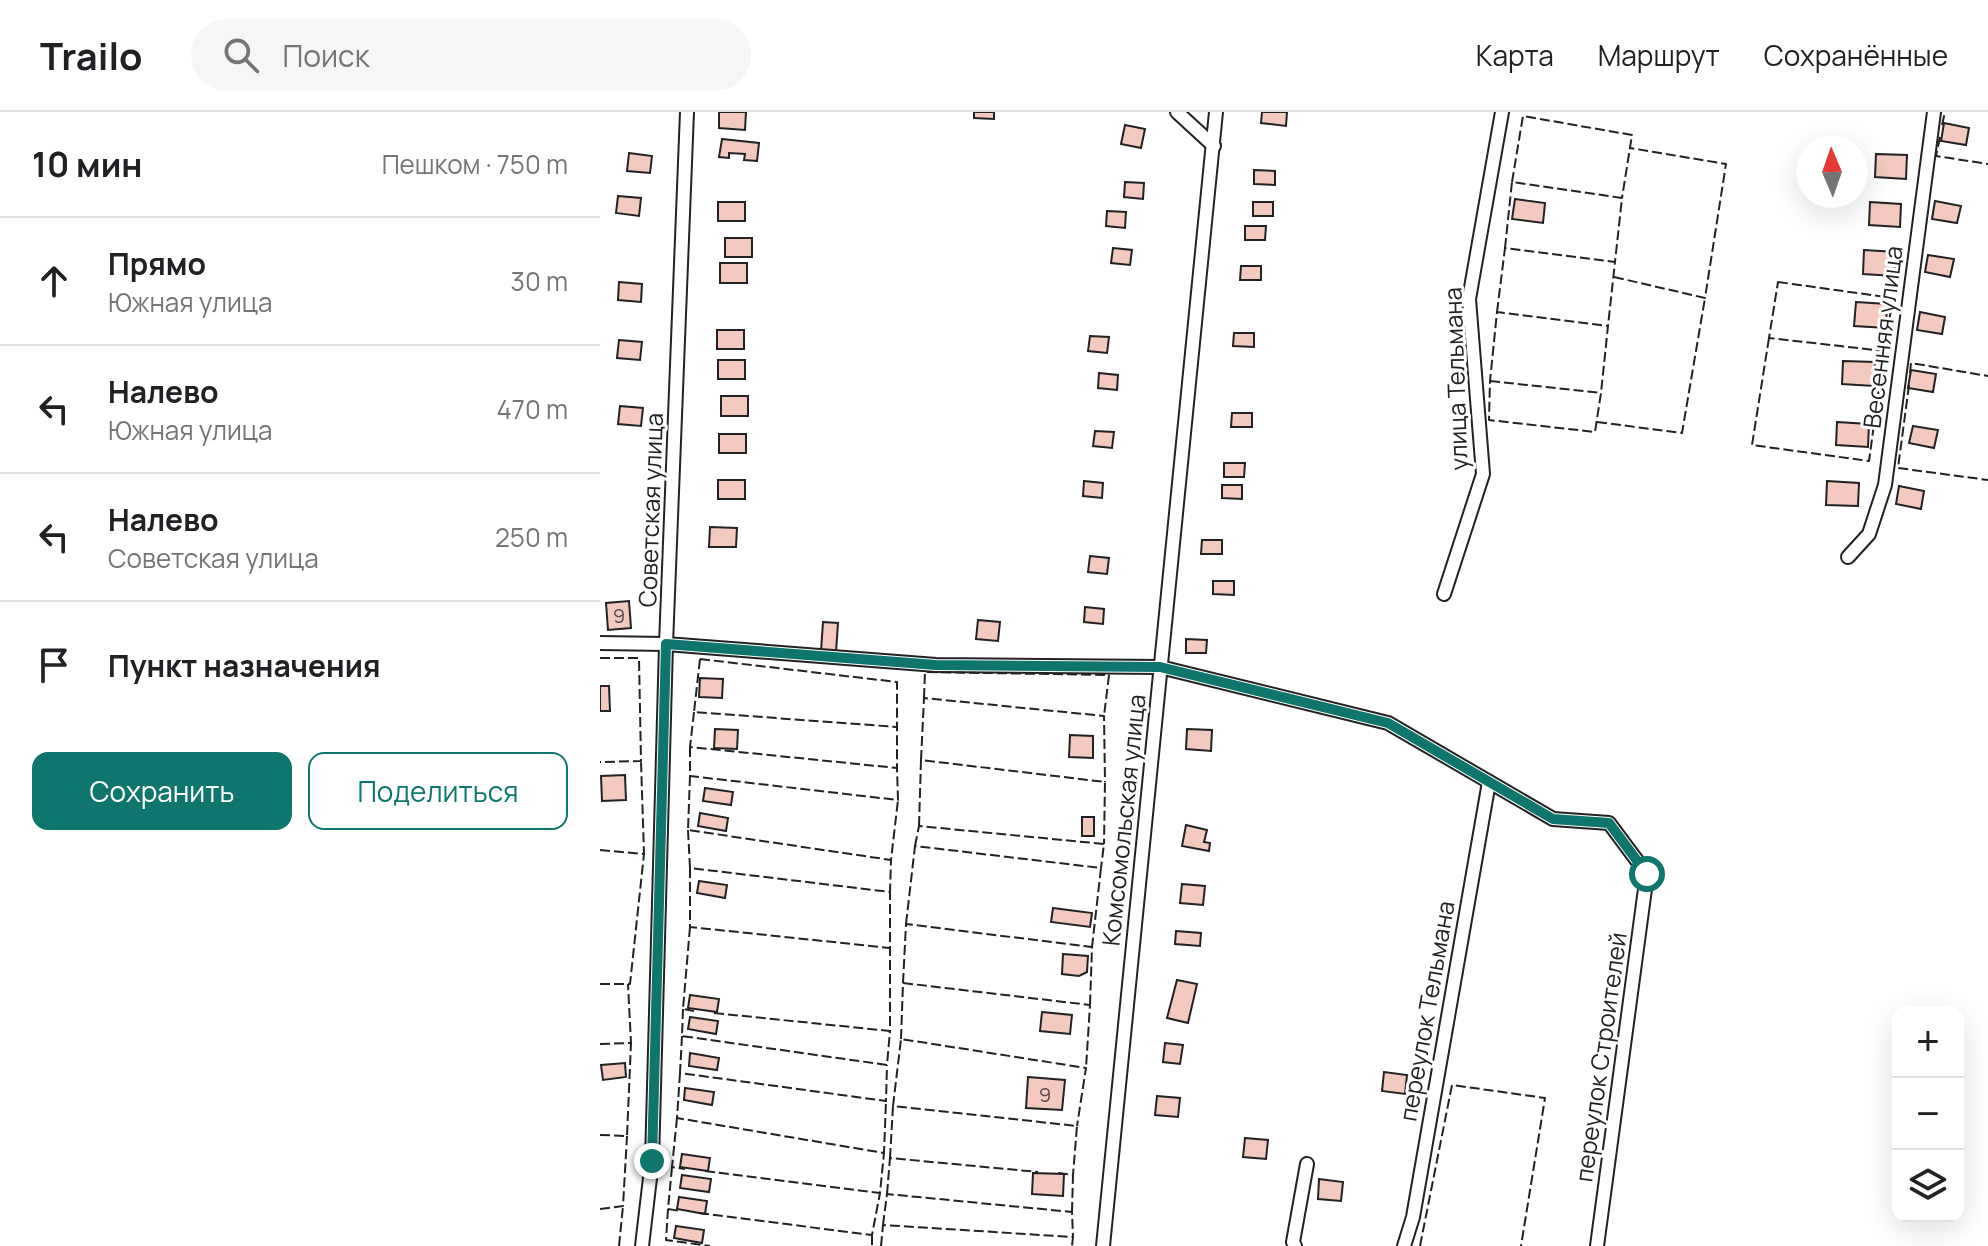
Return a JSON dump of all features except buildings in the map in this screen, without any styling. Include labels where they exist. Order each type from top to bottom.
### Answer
[{"type":"street","name":"Советская улица","points":[[642,1246],[652,1161],[666,644],[687,112]]},
{"type":"street","points":[[1177,112],[1214,146]]},
{"type":"street","name":"Комсомольская улица","points":[[1103,1246],[1216,112]]},
{"type":"street","name":"улица Тельмана","points":[[1444,594],[1483,474],[1469,299],[1502,112]]},
{"type":"street","name":"Весенняя улица","points":[[1848,557],[1869,534],[1885,485],[1934,112]]},
{"type":"street","points":[[600,643],[666,644],[936,665],[1160,667],[1388,723],[1489,782]]},
{"type":"street","name":"переулок Строителей","points":[[1489,782],[1553,819],[1609,823],[1647,874],[1597,1246]]},
{"type":"street","name":"переулок Тельмана","points":[[1404,1246],[1413,1217],[1489,782]]},
{"type":"street","points":[[1295,1246],[1293,1242],[1307,1164]]},
{"type":"fence","points":[[1942,125],[1945,112]]},
{"type":"fence","points":[[1512,182],[1523,116],[1632,135],[1622,198]]},
{"type":"fence","points":[[1940,137],[1936,156],[1988,164]]},
{"type":"fence","points":[[1614,277],[1705,298],[1726,164],[1630,148]]},
{"type":"fence","points":[[1505,248],[1512,182],[1622,198],[1615,262]]},
{"type":"fence","points":[[1497,312],[1505,248],[1615,262],[1608,326]]},
{"type":"fence","points":[[1778,282],[1893,298],[1884,351],[1769,338],[1778,282]]},
{"type":"fence","points":[[1597,422],[1682,433],[1705,298]]},
{"type":"fence","points":[[1490,381],[1601,393],[1595,432],[1489,420],[1490,381],[1497,312],[1608,326],[1601,393]]},
{"type":"fence","points":[[1769,338],[1752,445],[1869,461],[1884,351]]},
{"type":"fence","points":[[1910,373],[1911,363],[1988,376]]},
{"type":"fence","points":[[1909,385],[1898,468],[1988,480]]},
{"type":"fence","points":[[600,658],[639,658],[641,761],[600,762]]},
{"type":"fence","points":[[700,659],[897,682],[897,727],[694,712],[700,659]]},
{"type":"fence","points":[[924,698],[925,672],[1109,675],[1104,716]]},
{"type":"fence","points":[[921,760],[924,698],[1104,716],[1105,782]]},
{"type":"fence","points":[[694,712],[690,747],[897,768],[897,727]]},
{"type":"fence","points":[[690,747],[690,776],[898,800],[897,768]]},
{"type":"fence","points":[[919,826],[921,760],[1105,782],[1104,844]]},
{"type":"fence","points":[[600,850],[644,854],[641,761]]},
{"type":"fence","points":[[690,776],[688,830],[891,860],[898,800]]},
{"type":"fence","points":[[915,846],[919,826],[1104,844],[1101,868]]},
{"type":"fence","points":[[688,830],[690,868],[890,892],[891,860]]},
{"type":"fence","points":[[906,924],[915,846],[1101,868],[1092,947]]},
{"type":"fence","points":[[600,984],[630,984],[644,854]]},
{"type":"fence","points":[[690,868],[690,927],[890,948],[890,892]]},
{"type":"fence","points":[[903,983],[906,924],[1092,947],[1090,1005]]},
{"type":"fence","points":[[690,927],[683,1009],[694,1011]]},
{"type":"fence","points":[[714,1013],[890,1031],[890,948]]},
{"type":"fence","points":[[901,1039],[903,983],[1090,1005],[1086,1068]]},
{"type":"fence","points":[[600,1044],[631,1043],[628,984]]},
{"type":"fence","points":[[683,1009],[682,1036],[887,1065],[890,1031]]},
{"type":"fence","points":[[682,1036],[680,1073],[886,1101],[887,1065]]},
{"type":"fence","points":[[893,1106],[901,1039],[1086,1068],[1077,1126]]},
{"type":"fence","points":[[600,1135],[627,1136],[631,1043]]},
{"type":"fence","points":[[680,1073],[677,1118],[884,1153],[886,1101]]},
{"type":"fence","points":[[1420,1246],[1452,1085],[1545,1098],[1521,1246]]},
{"type":"fence","points":[[890,1158],[893,1106],[1077,1126],[1073,1175]]},
{"type":"fence","points":[[677,1118],[672,1167],[685,1169]]},
{"type":"fence","points":[[600,1209],[623,1206],[627,1136]]},
{"type":"fence","points":[[705,1171],[880,1193],[884,1153]]},
{"type":"fence","points":[[887,1194],[890,1158],[1038,1172]]},
{"type":"fence","points":[[672,1167],[668,1209],[680,1211]]},
{"type":"fence","points":[[1058,1173],[1073,1175],[1072,1212]]},
{"type":"fence","points":[[699,1213],[872,1235],[880,1193]]},
{"type":"fence","points":[[883,1225],[887,1194],[1072,1212],[1073,1237]]},
{"type":"fence","points":[[619,1246],[623,1206]]},
{"type":"fence","points":[[668,1209],[666,1240],[710,1246]]},
{"type":"fence","points":[[881,1246],[883,1225],[1073,1237],[1072,1246]]},
{"type":"fence","points":[[872,1235],[872,1246]]},
{"type":"route","points":[[652,1161],[666,644],[936,665],[1160,667],[1388,723],[1553,819],[1609,823],[1647,874]]}]
